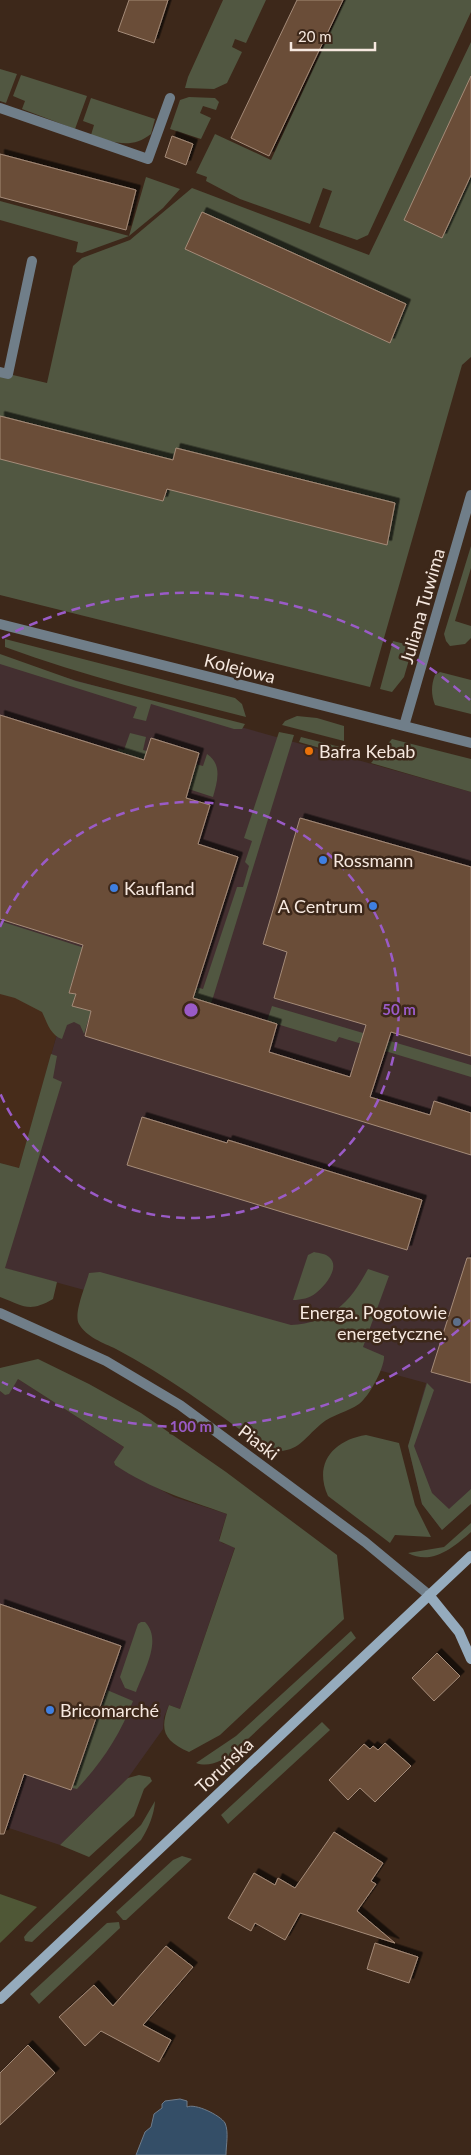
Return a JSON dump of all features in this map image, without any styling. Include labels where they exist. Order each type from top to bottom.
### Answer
[{"type":"street","points":[[0,108],[148,159],[170,98]]},
{"type":"street","points":[[0,372],[8,374],[32,261]]},
{"type":"street","name":"Juliana Tuwima","points":[[404,726],[471,495]]},
{"type":"street","name":"Kolejowa","points":[[0,624],[471,744]]},
{"type":"street","name":"Piaski","points":[[0,1313],[106,1361],[180,1404],[366,1542],[429,1595]]},
{"type":"street","name":"Toruńska","points":[[0,1999],[471,1556]]},
{"type":"street","points":[[429,1595],[458,1632],[471,1659]]},
{"type":"shaded area","points":[[0,659],[471,792],[471,1504],[442,1530],[422,1504],[408,1446],[426,1383],[0,1267],[50,1058],[78,962],[0,938]]},
{"type":"shaded area","points":[[0,990],[64,1009],[19,1168],[0,1163]]},
{"type":"shaded area","points":[[18,1379],[124,1447],[114,1464],[174,1497],[227,1514],[219,1539],[222,1543],[235,1547],[180,1709],[169,1705],[164,1717],[163,1729],[128,1778],[60,1845],[0,1825],[0,1391],[5,1395]]},
{"type":"green space","points":[[223,0],[266,0],[246,43],[235,39],[232,47],[242,52],[227,83],[214,89],[185,88],[188,77]]},
{"type":"green space","points":[[345,0],[471,0],[471,12],[368,235],[357,240],[319,227],[332,191],[323,188],[310,224],[240,199],[206,181],[207,177],[196,173],[215,134],[271,160]]},
{"type":"green space","points":[[471,42],[471,357],[462,365],[370,687],[0,595],[0,372],[47,383],[73,266],[82,258],[130,240],[192,188],[369,255]]},
{"type":"green space","points":[[0,69],[17,74],[6,103],[0,101]]},
{"type":"green space","points":[[21,75],[87,96],[75,129],[22,109],[25,101],[13,96]]},
{"type":"green space","points":[[189,97],[215,98],[219,102],[216,110],[203,106],[200,113],[211,118],[201,139],[170,129],[180,100]]},
{"type":"green space","points":[[91,98],[155,119],[151,134],[144,139],[129,143],[114,142],[91,135],[94,125],[83,121]]},
{"type":"green space","points":[[146,177],[180,189],[163,208],[129,236]]},
{"type":"green space","points":[[0,201],[129,236],[82,253],[76,252],[78,242],[0,220]]},
{"type":"green space","points":[[471,546],[471,568],[455,621],[471,626],[471,638],[465,644],[450,646],[444,634]]},
{"type":"green space","points":[[5,639],[235,698],[242,704],[246,717],[65,667],[5,647]]},
{"type":"green space","points":[[393,641],[413,646],[404,677],[392,692],[380,689]]},
{"type":"green space","points":[[0,654],[76,681],[245,724],[242,729],[234,729],[151,704],[146,721],[133,718],[137,707],[0,664]]},
{"type":"green space","points":[[440,672],[471,680],[471,714],[435,705],[432,694],[433,682],[435,675]]},
{"type":"green space","points":[[297,716],[317,718],[344,726],[344,741],[282,725],[285,721]]},
{"type":"green space","points":[[279,732],[294,735],[211,1004],[78,962],[69,992],[76,994],[73,1006],[91,1011],[84,1034],[80,1025],[74,1022],[67,1025],[62,1039],[52,1031],[42,1012],[15,998],[0,994],[0,921],[163,973],[165,978],[203,989],[237,887],[243,887],[249,866],[245,862],[252,841],[244,838]]},
{"type":"green space","points":[[130,733],[146,737],[143,750],[203,766],[207,754],[215,763],[218,774],[213,797],[112,764],[118,748],[124,750]]},
{"type":"green space","points":[[301,737],[344,748],[344,755],[299,742]]},
{"type":"green space","points":[[392,739],[471,759],[471,792],[371,763]]},
{"type":"green space","points":[[272,1006],[471,1065],[471,1077],[339,1037],[336,1042],[267,1021]]},
{"type":"green space","points":[[51,1054],[57,1056],[53,1078],[62,1082],[5,1268],[57,1282],[53,1299],[38,1306],[26,1307],[0,1297],[0,1163],[19,1168]]},
{"type":"green space","points":[[314,1252],[329,1257],[332,1261],[333,1271],[324,1286],[314,1295],[293,1300],[308,1255]]},
{"type":"green space","points":[[368,1269],[389,1276],[363,1347],[384,1356],[379,1374],[372,1389],[359,1404],[335,1415],[321,1424],[299,1445],[287,1450],[269,1451],[176,1385],[136,1360],[86,1333],[79,1324],[78,1319],[79,1307],[89,1273],[100,1272],[291,1325],[317,1320],[337,1309],[354,1292]]},
{"type":"green space","points":[[38,1359],[89,1384],[141,1413],[226,1472],[337,1555],[344,1619],[220,1735],[189,1752],[169,1739],[164,1728],[164,1721],[169,1705],[180,1709],[235,1548],[219,1541],[227,1514],[156,1488],[115,1465],[114,1462],[124,1447],[18,1379],[9,1394],[5,1395],[0,1391],[0,1368]]},
{"type":"green space","points":[[427,1383],[434,1390],[414,1446],[432,1493],[449,1509],[471,1489],[471,1504],[442,1530],[422,1504],[408,1446]]},
{"type":"green space","points":[[366,1435],[399,1443],[415,1505],[431,1537],[395,1535],[390,1543],[328,1496],[323,1473],[329,1455],[344,1442]]},
{"type":"green space","points":[[471,1523],[471,1532],[442,1553],[426,1557],[408,1553],[444,1547]]},
{"type":"green space","points":[[145,1622],[150,1629],[152,1647],[147,1666],[136,1692],[125,1688],[120,1677],[138,1624]]},
{"type":"green space","points":[[351,1631],[356,1638],[234,1752],[211,1764],[196,1763],[236,1736]]},
{"type":"green space","points":[[107,1690],[133,1701],[116,1737],[102,1758],[77,1789],[72,1788]]},
{"type":"green space","points":[[322,1722],[330,1730],[228,1824],[221,1815]]},
{"type":"green space","points":[[139,1775],[150,1777],[152,1781],[144,1789],[134,1816],[89,1857],[60,1845],[128,1778]]},
{"type":"green space","points":[[155,1801],[151,1821],[141,1840],[32,1942],[25,1941],[24,1937],[28,1932],[141,1825]]},
{"type":"green space","points":[[182,1856],[192,1859],[126,1920],[123,1920],[116,1912],[173,1860]]},
{"type":"green space","points":[[0,1894],[37,1907],[0,1943]]},
{"type":"green space","points":[[119,1922],[120,1928],[39,2004],[30,1994],[107,1923]]},
{"type":"water","points":[[180,2099],[187,2101],[187,2107],[191,2106],[207,2110],[225,2123],[227,2134],[226,2155],[136,2155],[145,2132],[151,2127],[154,2114],[162,2108],[162,2104],[165,2101]]},
{"type":"building","points":[[129,0],[168,0],[154,43],[118,31]]},
{"type":"building","points":[[297,0],[343,0],[269,156],[231,138]]},
{"type":"building","points":[[471,76],[471,175],[442,238],[404,220]]},
{"type":"building","points":[[172,136],[193,144],[186,165],[165,157]]},
{"type":"building","points":[[0,154],[136,190],[126,230],[0,197]]},
{"type":"building","points":[[202,212],[406,304],[390,343],[185,249]]},
{"type":"building","points":[[0,416],[173,460],[176,448],[395,503],[387,545],[167,489],[163,501],[0,459]]},
{"type":"building","points":[[0,715],[144,760],[151,738],[199,753],[186,798],[210,805],[198,844],[238,857],[193,998],[277,1024],[269,1052],[350,1077],[366,1025],[274,998],[287,952],[263,944],[300,818],[471,867],[471,1056],[391,1032],[370,1097],[430,1115],[434,1101],[471,1113],[471,1155],[85,1036],[91,1011],[72,1006],[76,994],[69,993],[83,945],[0,919]]},
{"type":"building","points":[[142,1117],[227,1143],[228,1140],[422,1200],[407,1250],[127,1165]]},
{"type":"building","name":"Energa. Pogotowie energetyczne.","points":[[467,1258],[471,1258],[471,1383],[431,1372]]},
{"type":"building","name":"Bricomarché","points":[[0,1604],[121,1646],[71,1790],[24,1774],[4,1834],[0,1834]]},
{"type":"building","points":[[437,1653],[460,1676],[434,1701],[412,1678]]},
{"type":"building","points":[[385,1743],[411,1766],[375,1802],[360,1788],[348,1800],[329,1780],[364,1744],[370,1749],[373,1746],[378,1750]]},
{"type":"building","points":[[334,1832],[383,1863],[371,1881],[376,1884],[357,1911],[395,1943],[300,1913],[285,1940],[255,1923],[251,1931],[228,1918],[254,1873],[275,1885],[278,1878],[295,1888]]},
{"type":"building","points":[[375,1943],[418,1957],[409,1983],[367,1969]]},
{"type":"building","points":[[166,1946],[193,1967],[143,2025],[171,2040],[159,2062],[101,2031],[85,2046],[59,2017],[94,1985],[113,2006]]},
{"type":"building","points":[[28,2045],[55,2073],[0,2125],[0,2073]]},
{"type":"place","name":"Bafra Kebab","points":[[309,751]]},
{"type":"place","name":"Rossmann","points":[[323,860]]},
{"type":"place","name":"Kaufland","points":[[114,888]]},
{"type":"place","name":"A Centrum","points":[[373,906]]},
{"type":"place","name":"Energa. Pogotowie energetyczne.","points":[[457,1322]]},
{"type":"place","name":"Bricomarché","points":[[50,1710]]}]
